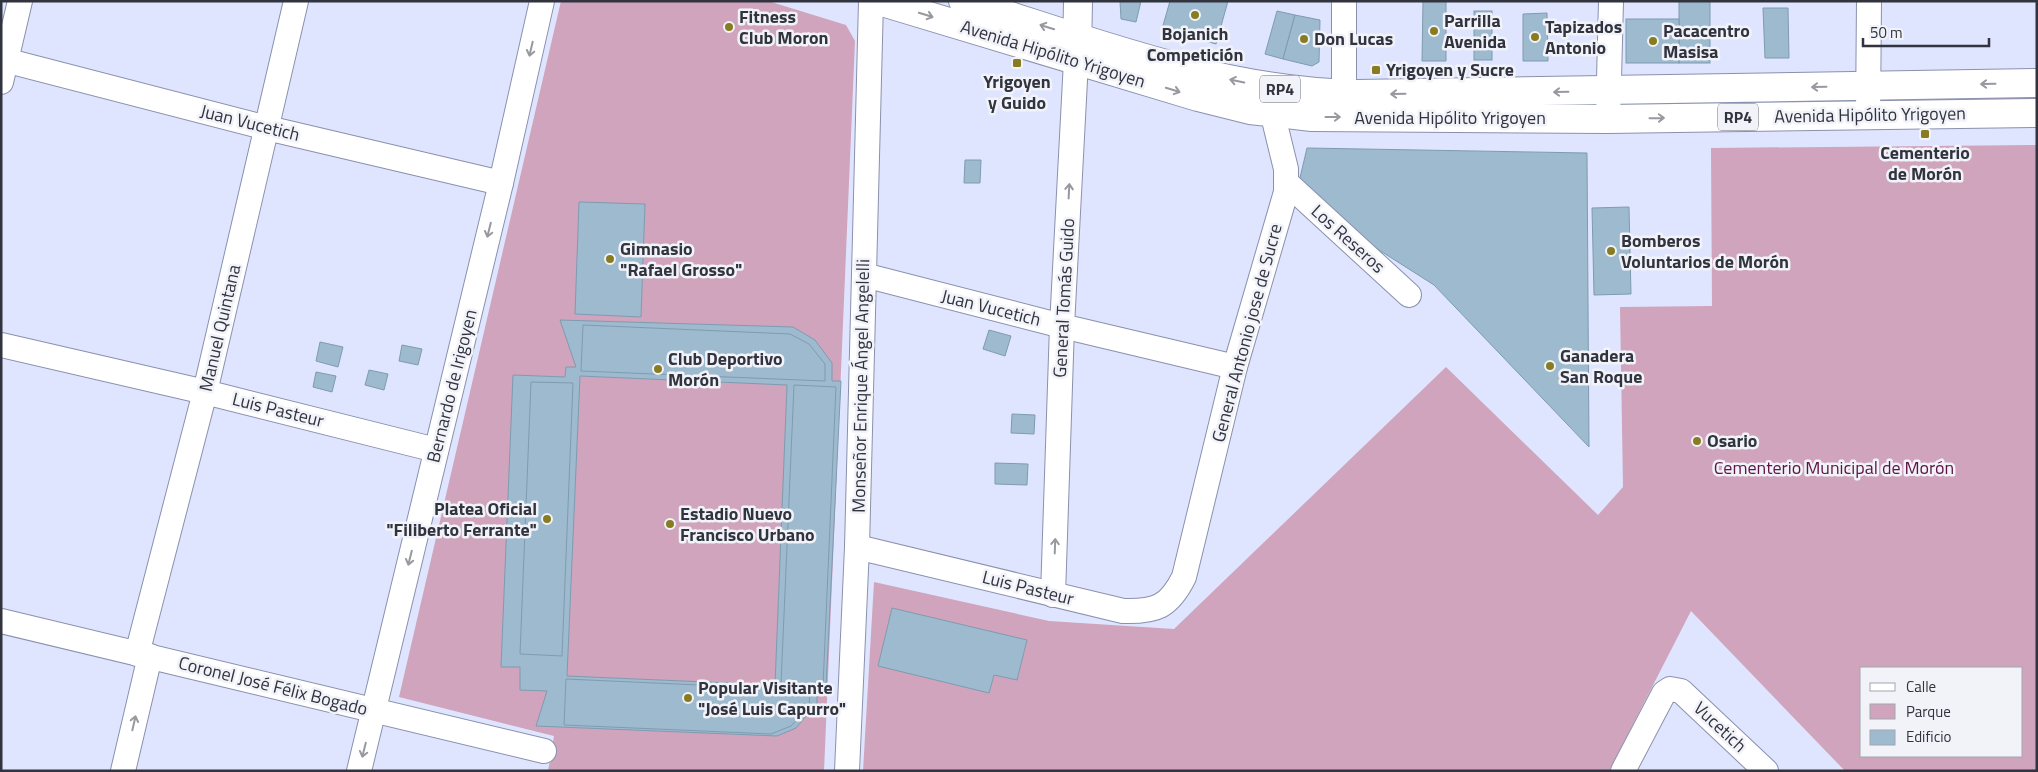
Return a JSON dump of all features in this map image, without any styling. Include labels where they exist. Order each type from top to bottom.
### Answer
[{"type":"main road","name":"Avenida Hipólito Yrigoyen","points":[[879,1],[1077,48]]},
{"type":"main road","name":"Avenida Hipólito Yrigoyen","points":[[963,1],[1198,98],[1274,101],[1344,94],[2037,83]]},
{"type":"main road","name":"General Tomás Guido","points":[[1077,48],[1078,1]]},
{"type":"main road","name":"Avenida Hipólito Yrigoyen","points":[[1274,101],[1321,117],[1608,119],[2037,113]]},
{"type":"street","points":[[3,67],[20,1]]},
{"type":"street","name":"Manuel Quintana","points":[[123,771],[144,655],[296,1]]},
{"type":"street","name":"Bernardo de Irigoyen","points":[[359,771],[501,183],[542,1]]},
{"type":"street","name":"Monseñor Enrique Ángel Angelelli","points":[[847,771],[857,547],[871,1]]},
{"type":"street","points":[[1344,1],[1344,94]]},
{"type":"street","points":[[1608,119],[1611,1]]},
{"type":"street","points":[[1868,115],[1869,1]]},
{"type":"street","name":"General Tomás Guido","points":[[1053,595],[1062,326],[1077,48]]},
{"type":"street","name":"Juan Vucetich","points":[[3,67],[501,183]]},
{"type":"street","name":"General Antonio jose de Sucre","points":[[1184,577],[1235,366],[1283,206],[1287,183],[1274,101]]},
{"type":"street","name":"Los Reseros","points":[[1287,183],[1409,295]]},
{"type":"street","name":"Juan Vucetich","points":[[864,276],[1062,326],[1235,366]]},
{"type":"street","name":"Luis Pasteur","points":[[1,345],[206,392],[436,450]]},
{"type":"street","name":"Luis Pasteur","points":[[857,547],[1123,611],[1144,612],[1159,607],[1172,598],[1184,577]]},
{"type":"street","name":"Coronel José Félix Bogado","points":[[1,621],[544,751]]},
{"type":"street","name":"Vucetich","points":[[1623,771],[1664,693],[1670,689],[1681,691],[1766,771]]},
{"type":"green space","name":"Club Deportivo Morón","points":[[561,1],[768,1],[846,25],[855,41],[824,771],[548,771],[554,736],[399,697]]},
{"type":"green space","points":[[2037,95],[2037,101],[1895,103],[1895,97]]},
{"type":"green space","points":[[1851,98],[1850,104],[1652,106],[1652,101]]},
{"type":"green space","name":"Cementerio Municipal de Morón","points":[[2037,145],[2037,771],[1845,771],[1691,611],[1609,771],[863,771],[874,582],[1049,621],[1174,629],[1446,367],[1598,515],[1623,487],[1620,307],[1712,306],[1711,148]]},
{"type":"building","points":[[1120,1],[1141,1],[1136,22],[1121,19]]},
{"type":"building","name":"Bojanich Competición","points":[[1170,1],[1228,1],[1216,44],[1162,29]]},
{"type":"building","name":"Parrilla Avenida","points":[[1423,1],[1446,1],[1446,61],[1422,61]]},
{"type":"building","points":[[1679,1],[1710,1],[1710,63],[1679,63]]},
{"type":"building","points":[[1763,8],[1788,8],[1789,58],[1765,58]]},
{"type":"building","points":[[1277,11],[1295,15],[1283,59],[1265,54]]},
{"type":"building","points":[[1474,11],[1492,11],[1492,60],[1474,60]]},
{"type":"building","name":"Tapizados Antonio","points":[[1547,13],[1548,61],[1523,61],[1523,14]]},
{"type":"building","name":"Don Lucas","points":[[1295,15],[1320,20],[1319,62],[1312,66],[1283,59]]},
{"type":"building","name":"Pacacentro Masisa","points":[[1626,19],[1679,19],[1679,63],[1626,63]]},
{"type":"building","name":"Ganadera San Roque","points":[[1307,148],[1587,153],[1589,447],[1434,285],[1357,236],[1299,182]]},
{"type":"building","points":[[965,160],[981,160],[980,183],[964,183]]},
{"type":"building","name":"Gimnasio \"Rafael Grosso\"","points":[[579,202],[645,204],[641,317],[575,314]]},
{"type":"building","name":"Bomberos Voluntarios de Morón","points":[[1629,207],[1631,294],[1594,295],[1592,208]]},
{"type":"building","points":[[560,320],[793,327],[815,340],[832,363],[832,381],[841,381],[826,688],[817,688],[817,703],[796,728],[777,736],[536,726],[547,691],[520,690],[520,667],[501,667],[513,375],[565,377],[566,367],[576,367]],"holes":[[[580,376],[787,385],[775,685],[567,676]]]},
{"type":"building","points":[[583,325],[790,334],[809,344],[825,364],[825,381],[581,371]]},
{"type":"building","points":[[989,330],[1011,336],[1005,356],[983,349]]},
{"type":"building","points":[[320,342],[343,347],[338,367],[316,361]]},
{"type":"building","points":[[402,345],[422,349],[418,365],[399,361]]},
{"type":"building","points":[[369,370],[388,374],[384,390],[365,385]]},
{"type":"building","points":[[316,372],[336,376],[332,392],[313,387]]},
{"type":"building","name":"Platea Oficial \"Filiberto Ferrante\"","points":[[531,382],[573,383],[562,656],[520,654]]},
{"type":"building","points":[[794,385],[836,387],[823,686],[781,684]]},
{"type":"building","points":[[1012,414],[1035,415],[1034,434],[1011,433]]},
{"type":"building","points":[[995,463],[1028,464],[1027,485],[995,484]]},
{"type":"building","points":[[892,608],[1027,640],[1017,680],[994,675],[989,693],[878,666]]},
{"type":"building","name":"Popular Visitante \"José Luis Capurro\"","points":[[566,679],[810,690],[809,707],[791,726],[771,734],[564,725]]},
{"type":"place","name":"Bojanich Competición","points":[[1195,15]]},
{"type":"place","name":"Fitness Club Moron","points":[[729,27]]},
{"type":"place","name":"Parrilla Avenida","points":[[1434,31]]},
{"type":"place","name":"Tapizados Antonio","points":[[1535,37]]},
{"type":"place","name":"Don Lucas","points":[[1304,39]]},
{"type":"place","name":"Pacacentro Masisa","points":[[1653,41]]},
{"type":"place","name":"Yrigoyen y Guido","points":[[1017,63]]},
{"type":"place","name":"Yrigoyen y Sucre","points":[[1376,70]]},
{"type":"place","name":"Cementerio de Morón","points":[[1925,134]]},
{"type":"place","name":"Bomberos Voluntarios de Morón","points":[[1611,251]]},
{"type":"place","name":"Gimnasio \"Rafael Grosso\"","points":[[610,259]]},
{"type":"place","name":"Ganadera San Roque","points":[[1550,366]]},
{"type":"place","name":"Club Deportivo Morón","points":[[658,369]]},
{"type":"place","name":"Osario","points":[[1697,441]]},
{"type":"place","name":"Platea Oficial \"Filiberto Ferrante\"","points":[[547,519]]},
{"type":"place","name":"Estadio Nuevo Francisco Urbano","points":[[670,524]]},
{"type":"place","name":"Popular Visitante \"José Luis Capurro\"","points":[[688,698]]}]
